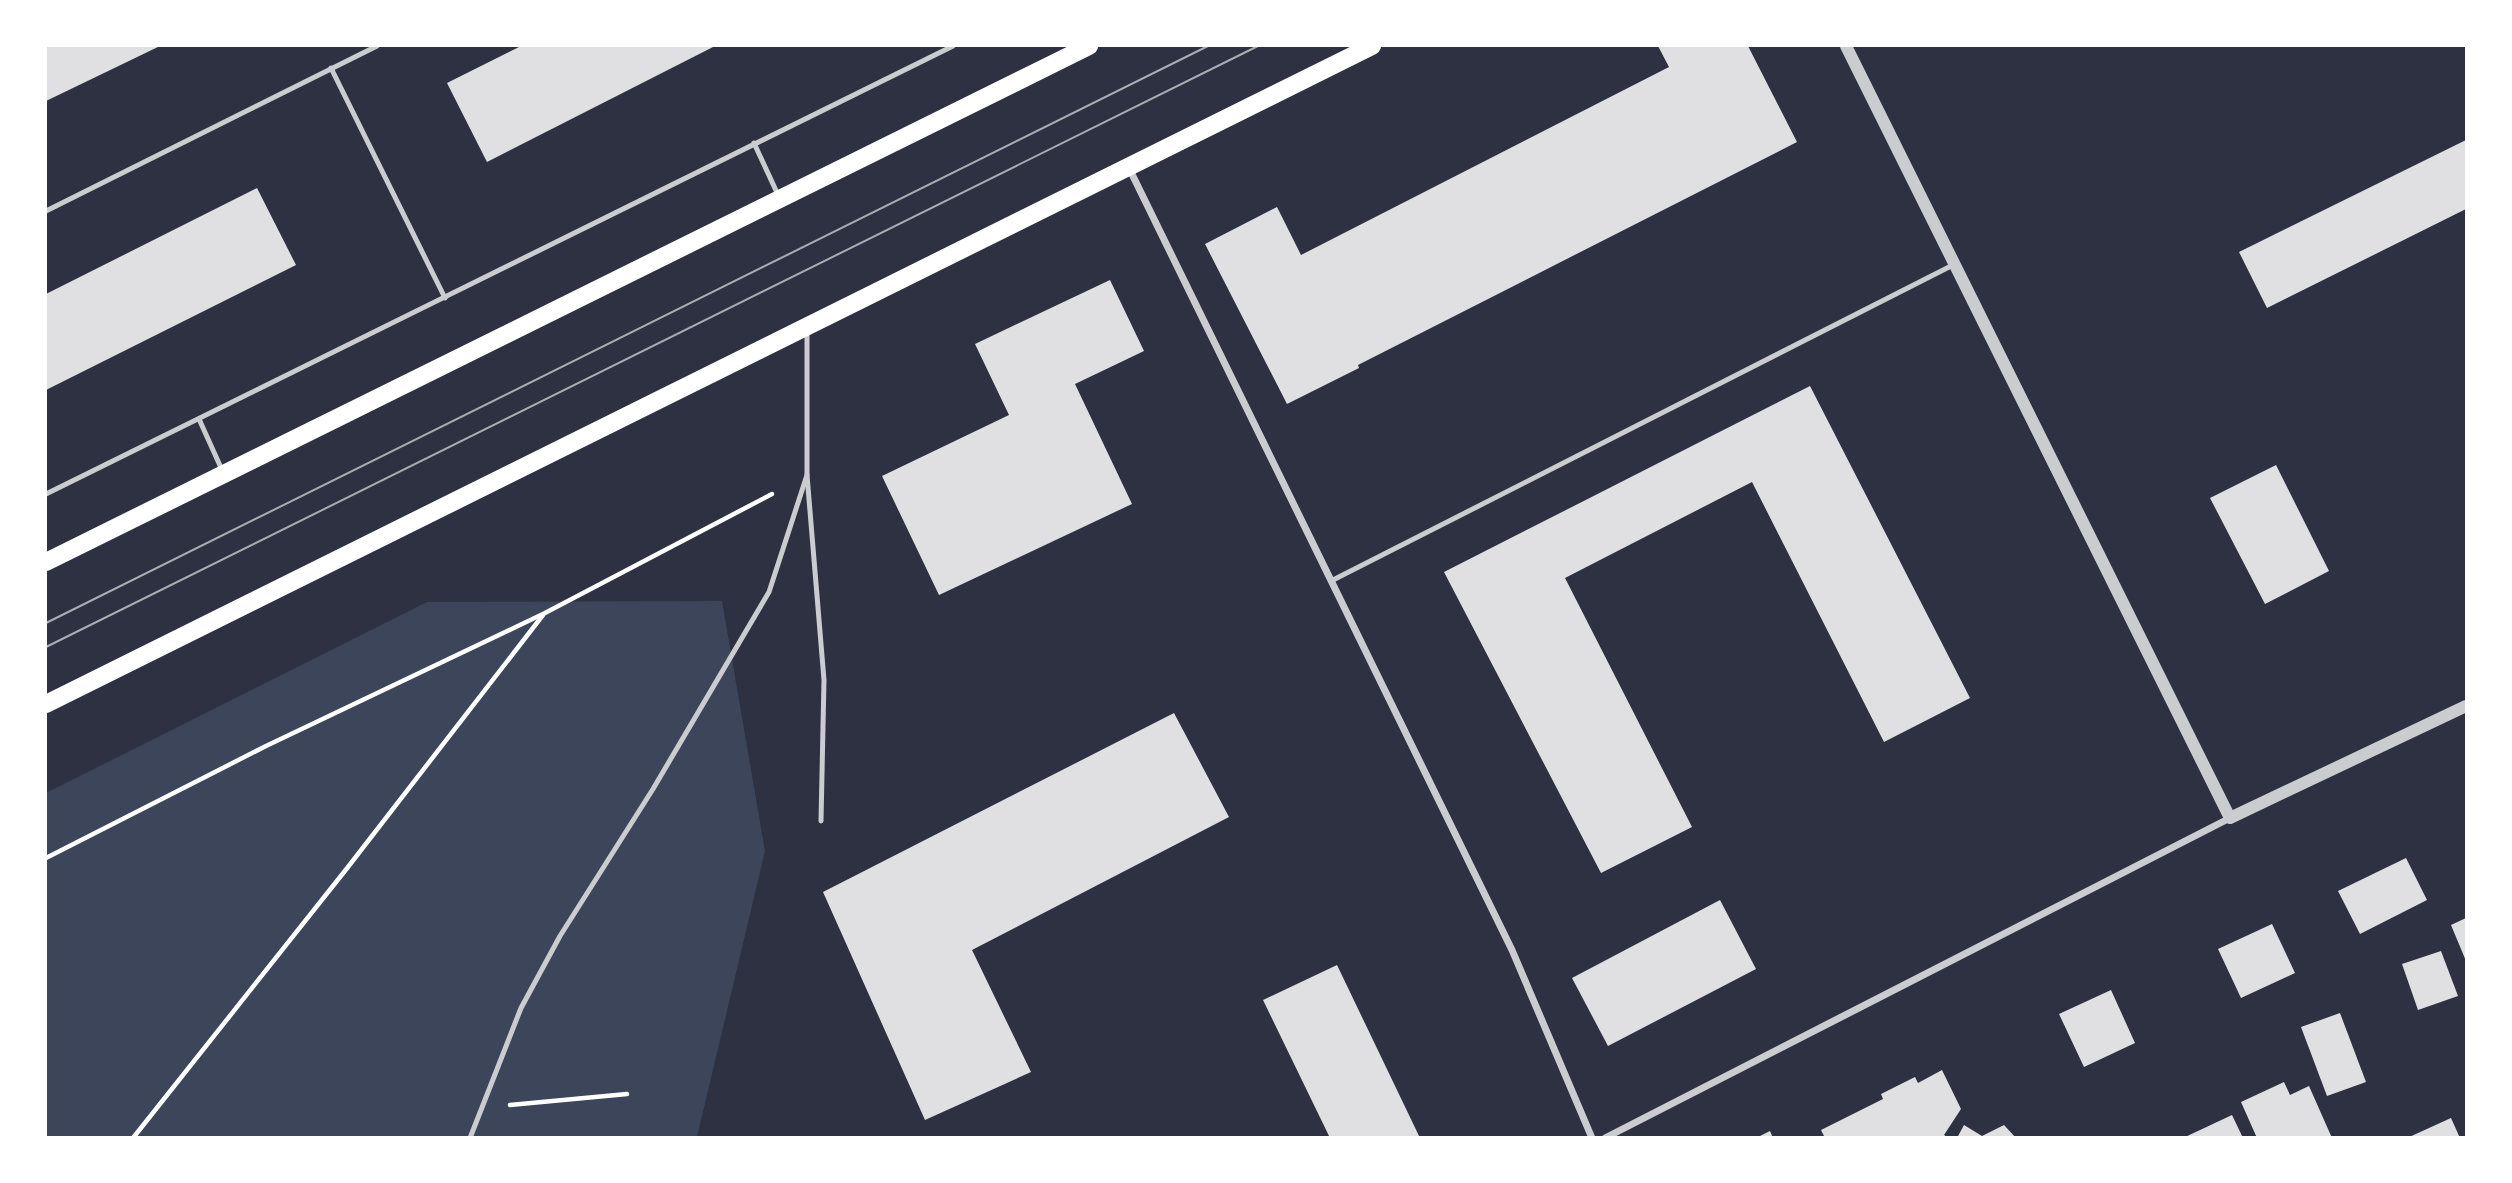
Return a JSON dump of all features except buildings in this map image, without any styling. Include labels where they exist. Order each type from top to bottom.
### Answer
[{"type":"main road","points":[[46,562],[223,472],[1088,46]]},
{"type":"main road","points":[[46,704],[807,324],[1372,46]]},
{"type":"street","points":[[1846,46],[2230,818]]},
{"type":"street","points":[[1127,166],[1512,950],[1591,1138]]},
{"type":"street","points":[[1605,1138],[2230,818],[2466,706]]},
{"type":"lane","points":[[46,211],[377,46]]},
{"type":"lane","points":[[46,494],[953,46]]},
{"type":"lane","points":[[331,68],[445,298]]},
{"type":"lane","points":[[754,143],[779,198]]},
{"type":"lane","points":[[1331,581],[1953,265]]},
{"type":"lane","points":[[807,324],[807,475],[824,680],[821,821]]},
{"type":"lane","points":[[199,419],[223,472]]},
{"type":"lane","points":[[470,1138],[521,1008],[560,936],[653,789],[769,592],[807,475]]},
{"type":"path","points":[[46,858],[266,746],[545,613],[807,475]]},
{"type":"path","points":[[133,1138],[545,613]]},
{"type":"path","points":[[481,1108],[627,1094]]},
{"type":"shaded area","points":[[722,601],[765,851],[697,1137],[46,1138],[46,793],[427,602]]},
{"type":"tram line","points":[[46,623],[1208,46]]},
{"type":"tram line","points":[[46,647],[1258,46]]}]
